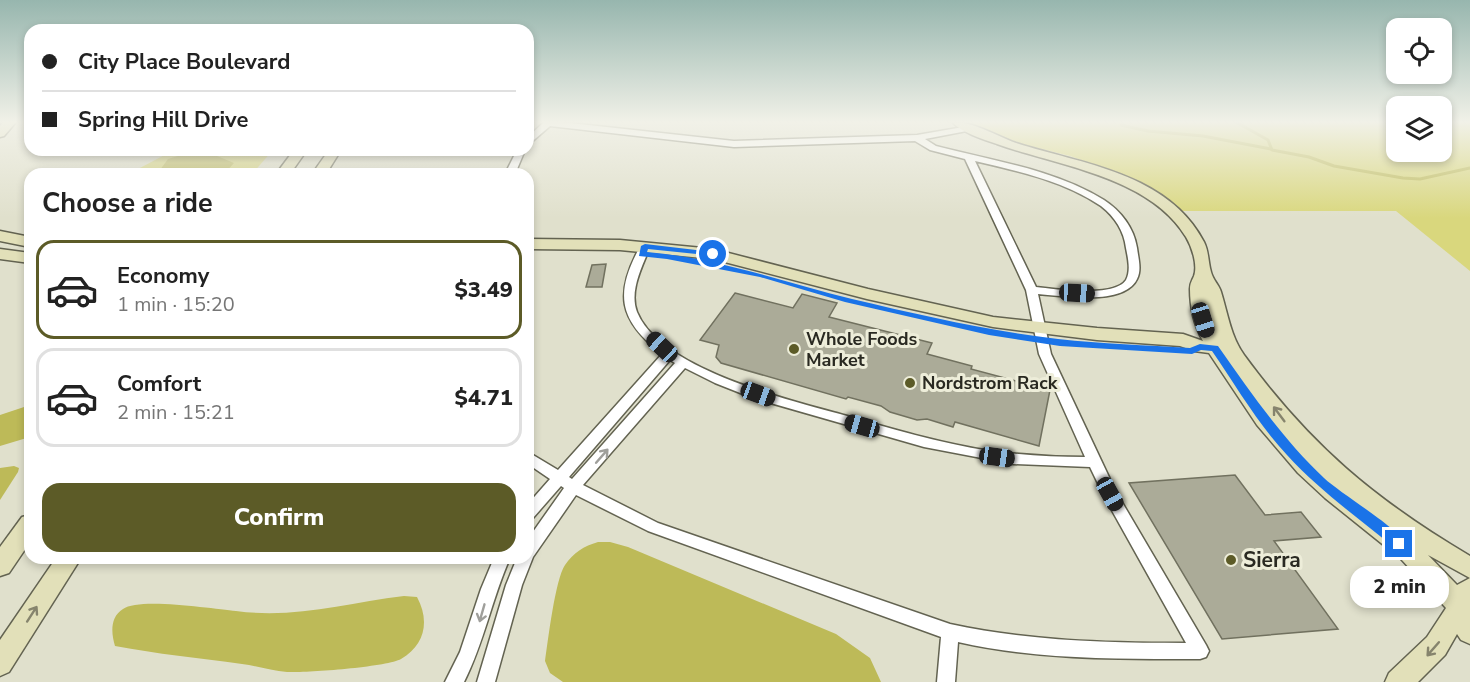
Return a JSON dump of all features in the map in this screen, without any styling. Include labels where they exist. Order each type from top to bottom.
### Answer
[{"type":"street","points":[[954,154],[1048,178],[1074,188],[1102,202],[1116,214],[1131,236],[1132,278],[1128,284],[1118,290],[1099,294],[1032,290]]},
{"type":"street","points":[[1045,154],[1090,166],[1144,191],[1174,214],[1192,235],[1200,253],[1203,273],[1212,287],[1222,333],[1215,348]]},
{"type":"street","points":[[534,461],[573,487],[653,527],[950,632],[985,641],[1056,650],[1200,651],[1110,494],[1095,462],[1046,354],[1032,290],[969,158]]},
{"type":"street","points":[[0,236],[24,241]]},
{"type":"street","points":[[534,244],[643,250],[741,270],[858,303],[989,332],[1042,335],[1192,351],[1215,348]]},
{"type":"street","points":[[534,254],[643,250]]},
{"type":"street","points":[[643,250],[631,288],[629,303],[641,328],[669,354],[704,374],[779,401],[907,438],[1014,459],[1095,462]]},
{"type":"street","points":[[0,254],[24,257]]},
{"type":"street","points":[[1215,348],[1330,472],[1385,514],[1470,568]]},
{"type":"street","points":[[1215,348],[1268,425],[1295,457],[1331,490],[1408,551],[1465,609],[1436,646],[1399,682]]},
{"type":"street","points":[[534,507],[669,354]]},
{"type":"street","points":[[534,543],[573,487],[683,362]]},
{"type":"street","points":[[0,566],[24,532]]},
{"type":"street","points":[[0,663],[65,564]]},
{"type":"street","points":[[454,682],[471,649],[499,564]]},
{"type":"street","points":[[486,682],[514,585],[523,564]]},
{"type":"street","points":[[948,681],[950,632]]},
{"type":"shaded area","points":[[1061,154],[1386,154],[1386,162],[1452,162],[1452,154],[1470,154],[1470,271],[1396,211],[1178,211],[1134,182],[1109,170]]},
{"type":"shaded area","points":[[163,156],[268,156],[257,168],[140,168]]},
{"type":"shaded area","points":[[178,156],[217,156],[234,163],[229,168],[161,168],[168,159]]},
{"type":"shaded area","points":[[24,407],[24,439],[0,446],[0,415]]},
{"type":"shaded area","points":[[14,466],[19,468],[18,472],[0,500],[0,468]]},
{"type":"shaded area","points":[[598,542],[610,542],[628,547],[836,634],[870,658],[881,682],[563,682],[550,673],[545,661],[558,584],[565,565],[572,557]]},
{"type":"shaded area","points":[[404,596],[417,597],[421,606],[424,623],[420,640],[401,659],[364,667],[310,672],[281,671],[115,646],[113,636],[114,621],[119,612],[144,604],[279,613],[300,612]]},
{"type":"building","points":[[606,264],[602,287],[586,287],[592,265]]},
{"type":"building","points":[[735,293],[793,308],[802,294],[837,303],[829,317],[932,343],[927,354],[972,366],[971,369],[1050,390],[1039,446],[955,422],[953,427],[927,419],[917,420],[890,412],[881,406],[848,397],[846,399],[721,363],[716,357],[719,345],[700,340]]},
{"type":"building","name":"Sierra","points":[[1235,475],[1265,515],[1301,512],[1321,537],[1274,541],[1338,629],[1222,639],[1129,483]]},
{"type":"waterway","points":[[1292,154],[1334,166],[1403,178],[1420,179],[1470,168]]},
{"type":"place","name":"Whole Foods Market","points":[[794,349]]},
{"type":"place","name":"Nordstrom Rack","points":[[910,383]]},
{"type":"place","name":"Sierra","points":[[1231,560]]},
{"type":"route","points":[[713,254],[645,246],[642,254],[715,265],[761,275],[848,300],[989,332],[1043,341],[1192,351],[1200,347],[1215,348],[1280,441],[1322,483],[1399,544]]}]
